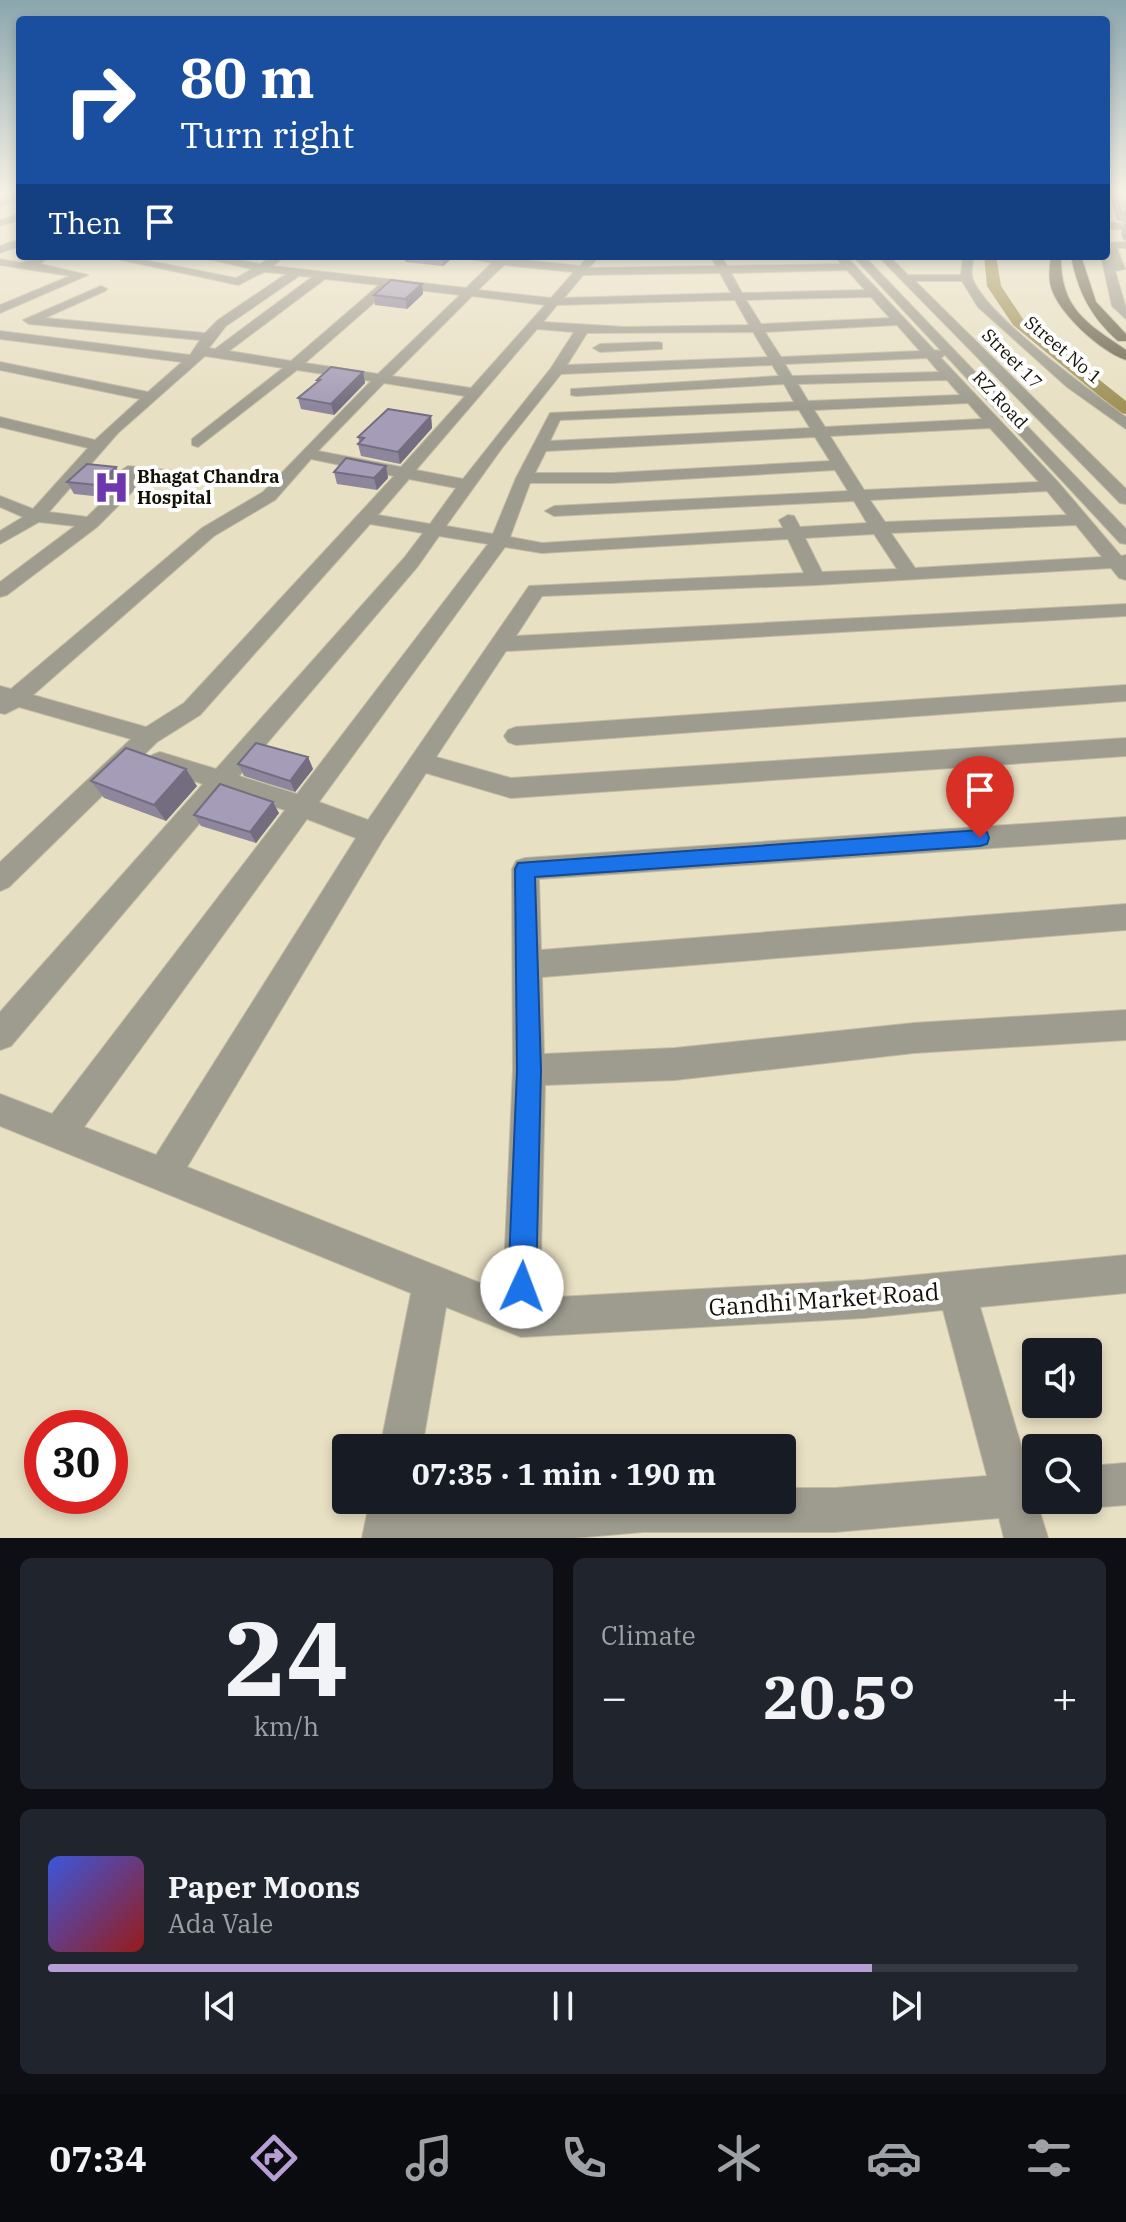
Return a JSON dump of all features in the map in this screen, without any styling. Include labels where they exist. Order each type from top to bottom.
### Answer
[{"type":"main road","points":[[1056,264],[1056,286],[1068,308],[1126,356]]},
{"type":"main road","points":[[1078,264],[1083,290],[1110,327],[1126,340]]},
{"type":"street","points":[[0,275],[20,264]]},
{"type":"street","points":[[0,309],[82,274],[32,264]]},
{"type":"street","points":[[147,264],[238,282],[265,264]]},
{"type":"street","points":[[280,264],[298,271],[553,302],[873,293]]},
{"type":"street","points":[[5,701],[208,532],[269,496],[498,264]]},
{"type":"street","points":[[559,264],[723,270],[801,264]]},
{"type":"street","points":[[0,879],[142,744],[192,709],[366,518],[585,265],[605,264]]},
{"type":"street","points":[[720,264],[758,334],[805,406],[857,497],[910,574]]},
{"type":"street","name":"RZ Road","points":[[852,264],[873,293],[1122,565]]},
{"type":"street","points":[[853,264],[950,355],[1126,539]]},
{"type":"street","name":"Street 17","points":[[891,264],[1120,494]]},
{"type":"street","points":[[906,278],[966,278],[967,264]]},
{"type":"street","points":[[1116,264],[1118,306],[1126,315]]},
{"type":"street","points":[[205,350],[230,316],[298,271]]},
{"type":"street","points":[[97,468],[100,446],[205,350],[324,274]]},
{"type":"street","name":"Street No 1","points":[[966,278],[982,304],[1072,384],[1126,424]]},
{"type":"street","points":[[198,442],[390,282]]},
{"type":"street","points":[[0,334],[101,289]]},
{"type":"street","points":[[29,320],[475,393]]},
{"type":"street","points":[[600,348],[899,321]]},
{"type":"street","points":[[536,325],[582,330],[758,334]]},
{"type":"street","points":[[0,1035],[411,562],[557,370],[582,330]]},
{"type":"street","points":[[0,334],[205,350]]},
{"type":"street","points":[[557,370],[950,355]]},
{"type":"street","points":[[0,366],[151,397]]},
{"type":"street","points":[[576,392],[786,380],[950,376]]},
{"type":"street","points":[[59,1133],[499,542],[524,478],[555,416],[971,399]]},
{"type":"street","points":[[0,422],[100,446]]},
{"type":"street","points":[[542,446],[995,423]]},
{"type":"street","points":[[308,454],[467,485]]},
{"type":"street","points":[[524,478],[612,478],[839,465]]},
{"type":"street","points":[[0,539],[36,516],[97,468],[215,480]]},
{"type":"street","points":[[759,470],[795,533],[816,579]]},
{"type":"street","points":[[0,591],[91,523],[143,472]]},
{"type":"street","points":[[554,511],[1052,486]]},
{"type":"street","points":[[0,501],[36,516],[91,523]]},
{"type":"street","points":[[366,518],[542,548],[877,528],[1081,520]]},
{"type":"street","points":[[163,1175],[373,833],[536,590],[1122,565]]},
{"type":"street","points":[[500,644],[1126,610]]},
{"type":"street","points":[[516,736],[1126,693]]},
{"type":"street","points":[[5,701],[142,744],[219,782],[302,806],[373,833]]},
{"type":"street","points":[[421,762],[511,788],[1126,747]]},
{"type":"street","points":[[0,1110],[521,1318],[529,1070],[525,869],[1126,828]]},
{"type":"street","points":[[525,965],[1126,917]]},
{"type":"street","points":[[529,1070],[675,1064],[914,1038],[1126,1025]]},
{"type":"street","name":"Gandhi Market Road","points":[[521,1318],[957,1292],[1126,1274]]},
{"type":"street","points":[[404,1434],[432,1282]]},
{"type":"street","points":[[957,1292],[1022,1485]]},
{"type":"street","points":[[1102,1486],[1126,1484]]},
{"type":"street","points":[[387,1524],[643,1510],[835,1510],[1022,1494]]},
{"type":"street","points":[[1025,1514],[1026,1538]]},
{"type":"building","points":[[391,280],[422,284],[405,299],[374,295]]},
{"type":"building","points":[[331,367],[363,372],[331,404],[298,398],[320,380],[317,380]]},
{"type":"building","points":[[388,409],[431,416],[398,452],[358,444],[364,438],[358,437]]},
{"type":"building","points":[[346,458],[386,466],[374,478],[334,472]]},
{"type":"building","points":[[87,464],[116,467],[97,485],[67,482]]},
{"type":"building","points":[[256,743],[308,757],[290,781],[238,764]]},
{"type":"building","points":[[126,748],[186,769],[154,805],[91,781]]},
{"type":"building","points":[[220,784],[273,802],[250,832],[194,815]]},
{"type":"waterway","points":[[991,264],[994,286],[1018,322],[1126,409]]},
{"type":"place","name":"Bhagat Chandra Hospital","points":[[111,487]]},
{"type":"route","points":[[522,1287],[529,1070],[525,869],[980,838]]}]
